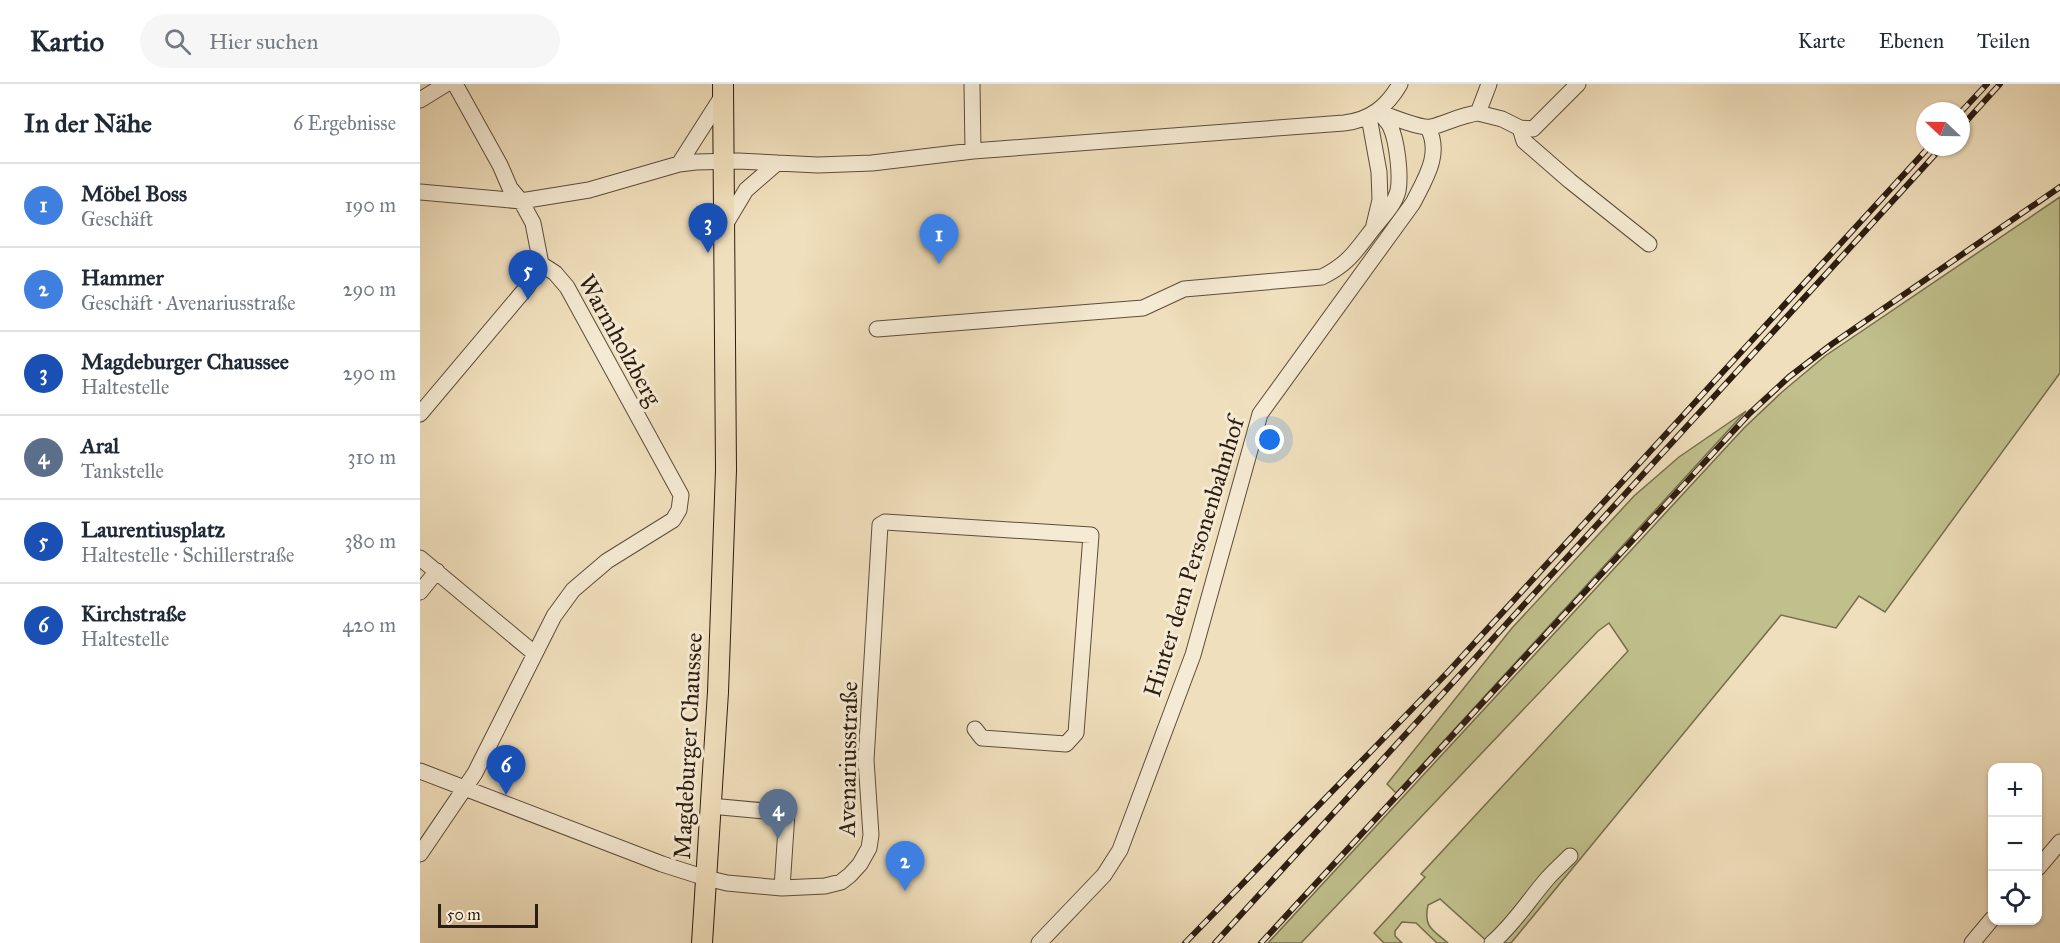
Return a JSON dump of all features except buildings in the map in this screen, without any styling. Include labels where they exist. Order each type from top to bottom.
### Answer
[{"type":"main road","name":"Magdeburger Chaussee","points":[[702,943],[718,693],[726,470],[723,89]]},
{"type":"street","points":[[420,100],[446,84]]},
{"type":"street","points":[[420,414],[527,286],[541,264],[533,223],[521,201],[510,188],[500,165],[455,84]]},
{"type":"street","points":[[972,84],[973,151]]},
{"type":"street","points":[[420,192],[521,201],[590,190],[679,164],[724,160],[818,165],[872,163],[973,151],[1344,123],[1358,121],[1374,114],[1392,97],[1400,84]]},
{"type":"street","points":[[1478,113],[1489,84]]},
{"type":"street","points":[[1374,114],[1428,128],[1466,114],[1478,113],[1502,119],[1520,128],[1533,129],[1578,84]]},
{"type":"street","points":[[679,164],[723,89]]},
{"type":"street","points":[[877,329],[1143,308],[1184,289],[1322,277],[1339,269],[1356,253],[1388,212],[1398,192],[1393,134],[1389,124],[1374,114]]},
{"type":"street","name":"Hinter dem Personenbahnhof","points":[[1039,943],[1104,875],[1120,850],[1193,655],[1260,414],[1413,203],[1427,175],[1433,155],[1434,138],[1428,128]]},
{"type":"street","points":[[1520,128],[1524,141],[1649,244]]},
{"type":"street","points":[[724,227],[737,201],[746,190],[777,163]]},
{"type":"street","name":"Warmholzberg","points":[[534,653],[554,616],[573,590],[607,561],[673,520],[679,510],[681,495],[567,287],[555,273],[541,264]]},
{"type":"street","name":"Avenariusstraße","points":[[420,771],[662,864],[706,878],[727,883],[782,888],[825,886],[840,882],[860,864],[869,848],[871,835],[866,760],[880,525],[885,522],[1092,535],[1076,733],[1066,744],[982,738],[975,729]]},
{"type":"street","points":[[420,558],[534,653],[475,773],[420,854]]},
{"type":"street","points":[[420,592],[437,571]]},
{"type":"street","points":[[710,806],[787,813],[782,888]]},
{"type":"street","points":[[2042,862],[2060,842]]},
{"type":"street","points":[[1492,943],[1519,916],[1548,877],[1570,856]]},
{"type":"street","points":[[1972,943],[1988,924]]},
{"type":"green space","points":[[2060,197],[2060,373],[1885,612],[1859,596],[1836,628],[1781,615],[1511,943],[1489,943],[1440,899],[1428,905],[1427,918],[1430,927],[1448,943],[1437,943],[1416,923],[1402,922],[1395,931],[1395,936],[1402,943],[1384,943],[1374,933],[1425,877],[1421,874],[1628,651],[1609,623],[1598,631],[1301,943],[1268,943],[1744,428],[1782,392],[1825,356]]},
{"type":"green space","points":[[1746,411],[1396,793],[1387,784],[1512,628],[1634,496],[1679,457]]},
{"type":"railway","points":[[1970,102],[1987,84]]},
{"type":"railway","points":[[1970,117],[2000,84]]},
{"type":"railway","points":[[1185,943],[1447,673],[1921,156]]},
{"type":"railway","points":[[1215,943],[1934,156]]},
{"type":"railway","points":[[1261,943],[1750,413],[1789,377],[1832,344],[2060,187]]},
{"type":"place","name":"Magdeburger Chaussee","points":[[708,253]]},
{"type":"place","name":"Möbel Boss","points":[[939,264]]},
{"type":"place","name":"Laurentiusplatz","points":[[528,300]]},
{"type":"place","name":"Kirchstraße","points":[[506,795]]},
{"type":"place","name":"Aral","points":[[778,839]]},
{"type":"place","name":"Hammer","points":[[905,891]]}]
